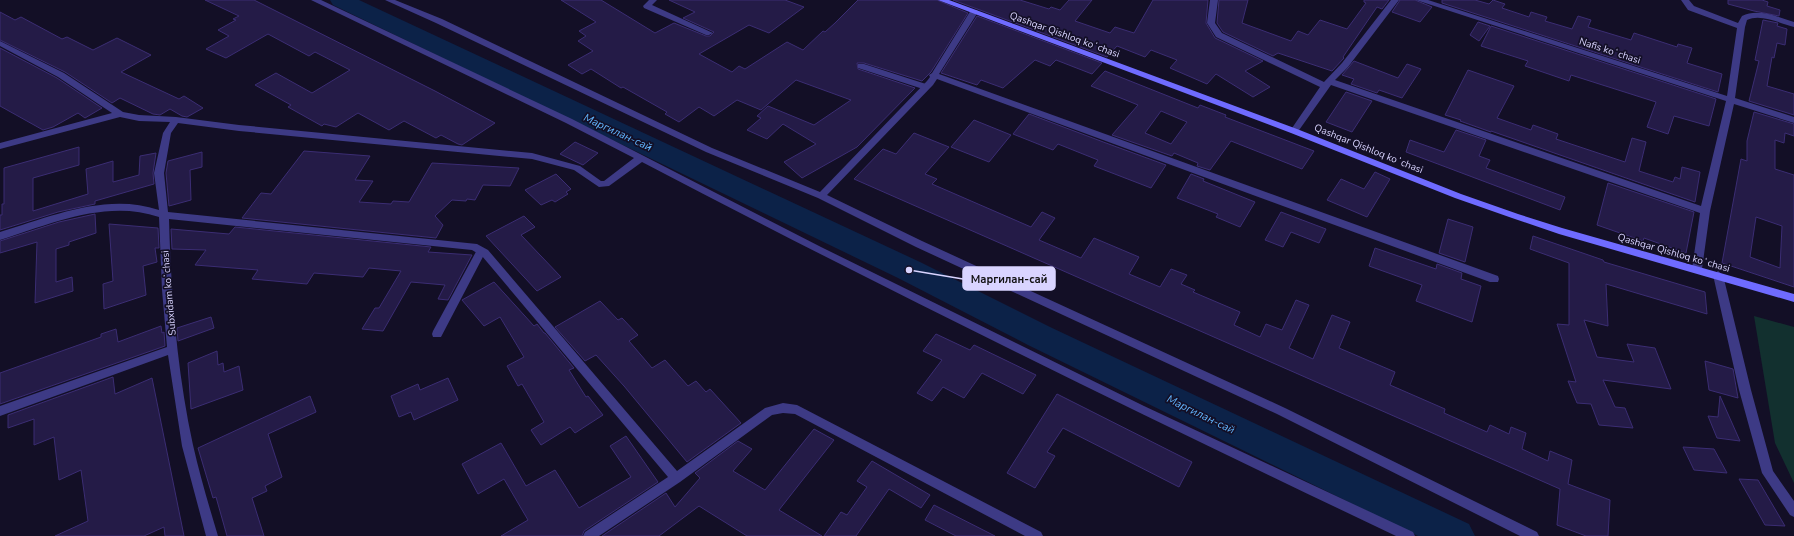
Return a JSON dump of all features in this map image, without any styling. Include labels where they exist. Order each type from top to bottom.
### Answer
[{"type":"main road","name":"Qashqar Qishloq koʻchasi","points":[[942,0],[1294,131],[1458,196],[1515,216],[1560,231],[1794,298]]},
{"type":"street","points":[[315,0],[569,121],[825,253],[1140,409],[1409,536]]},
{"type":"street","points":[[389,0],[439,21],[709,150],[821,196],[927,247],[1281,411],[1533,536]]},
{"type":"street","points":[[653,0],[647,6],[710,33]]},
{"type":"street","points":[[1214,0],[1210,20],[1211,25],[1219,34],[1327,83],[1705,211]]},
{"type":"street","points":[[1294,131],[1327,83],[1345,65],[1395,0]]},
{"type":"street","name":"Nafis koʻchasi","points":[[1420,0],[1794,120]]},
{"type":"street","points":[[1685,0],[1691,8],[1742,27]]},
{"type":"street","points":[[821,196],[926,87],[974,12]]},
{"type":"street","points":[[1697,269],[1705,211],[1731,100],[1744,19],[1750,16],[1762,16],[1794,25]]},
{"type":"street","points":[[0,43],[62,75],[120,114],[138,118],[176,120],[278,132],[532,156],[577,168],[599,184],[606,184],[641,158]]},
{"type":"street","points":[[861,66],[926,87]]},
{"type":"street","points":[[933,75],[1494,279]]},
{"type":"street","points":[[0,146],[88,120],[120,114]]},
{"type":"street","name":"Subxidam koʻchasi","points":[[176,120],[167,133],[159,173],[164,215],[165,262],[173,349],[182,416],[195,476],[212,536]]},
{"type":"street","points":[[0,236],[84,211],[111,206],[152,209],[164,215],[474,247],[486,253],[676,478]]},
{"type":"street","points":[[437,334],[481,251]]},
{"type":"street","points":[[1718,275],[1745,390],[1768,473],[1794,511]]},
{"type":"street","points":[[0,411],[173,349]]},
{"type":"street","points":[[589,536],[676,478],[769,411],[782,408],[797,410],[1037,536]]},
{"type":"green space","points":[[1754,316],[1794,327],[1794,483],[1775,443]]},
{"type":"building","points":[[205,0],[254,0],[435,91],[495,123],[462,145],[441,135],[436,138],[404,121],[389,130],[358,113],[336,127],[324,124],[322,126],[288,107],[291,105],[255,85],[276,73],[312,93],[350,70],[315,52],[309,56],[268,34],[226,58],[206,49],[229,36],[218,30],[236,20],[233,19],[239,16]]},
{"type":"building","points":[[561,0],[601,0],[655,33],[674,23],[706,36],[710,36],[714,32],[683,18],[695,12],[669,0],[785,0],[804,7],[769,33],[749,25],[699,54],[732,72],[739,66],[745,69],[787,42],[803,50],[823,31],[825,32],[835,23],[858,0],[937,0],[968,13],[931,72],[922,81],[864,63],[857,63],[858,69],[915,88],[857,147],[802,178],[784,162],[816,144],[783,124],[767,139],[747,130],[761,118],[757,116],[768,106],[814,125],[851,100],[796,80],[761,110],[737,100],[714,116],[699,107],[679,122],[665,114],[667,112],[623,87],[621,88],[591,69],[582,74],[568,65],[593,51],[578,41],[586,36],[579,31],[596,22]]},
{"type":"building","points":[[953,0],[1020,0],[1049,9],[1051,7],[1060,10],[1069,0],[1092,0],[1075,21],[1110,33],[1115,27],[1134,33],[1153,0],[1208,0],[1206,23],[1215,38],[1263,61],[1245,71],[1270,87],[1253,97],[1216,74],[1207,84],[1170,68],[1177,60],[1151,50],[1145,57],[1117,46],[1107,57]]},
{"type":"building","points":[[1219,0],[1248,0],[1242,23],[1291,41],[1298,31],[1308,35],[1320,20],[1347,29],[1366,3],[1364,0],[1389,0],[1382,9],[1377,7],[1343,57],[1344,58],[1332,71],[1278,53],[1273,56],[1223,32],[1217,23]]},
{"type":"building","points":[[1400,0],[1415,0],[1432,7],[1420,22],[1392,12]]},
{"type":"building","points":[[1442,0],[1475,0],[1489,4],[1493,0],[1505,4],[1502,8],[1529,17],[1531,12],[1547,17],[1545,21],[1572,29],[1578,16],[1591,20],[1588,27],[1631,40],[1634,33],[1677,47],[1678,44],[1692,48],[1687,63],[1722,74],[1718,92],[1442,3]]},
{"type":"building","points":[[1728,0],[1762,0],[1768,2],[1767,6],[1780,10],[1779,16],[1728,4]]},
{"type":"building","points":[[0,12],[15,20],[21,17],[62,39],[67,37],[93,50],[117,38],[151,55],[121,72],[179,99],[184,96],[203,108],[187,117],[182,116],[170,109],[160,115],[153,114],[120,98],[112,103],[65,72],[0,40]]},
{"type":"building","points":[[977,16],[1102,63],[1092,74],[1056,60],[1050,66],[1035,60],[1003,88],[981,80],[977,85],[941,73]]},
{"type":"building","points":[[1763,20],[1778,23],[1777,26],[1787,29],[1785,45],[1777,43],[1774,58],[1772,57],[1767,86],[1794,94],[1794,115],[1749,101],[1759,61],[1755,60]]},
{"type":"building","points":[[1478,22],[1490,26],[1479,41],[1470,35]]},
{"type":"building","points":[[1491,26],[1716,99],[1709,126],[1674,116],[1668,134],[1647,127],[1656,102],[1571,75],[1569,81],[1525,66],[1528,61],[1481,46]]},
{"type":"building","points":[[0,48],[57,78],[102,108],[85,118],[78,113],[53,127],[43,130],[0,106]]},
{"type":"building","points":[[1354,61],[1398,78],[1407,64],[1421,69],[1402,98],[1379,90],[1377,93],[1351,84],[1354,79],[1342,75]]},
{"type":"building","points":[[1468,70],[1514,86],[1497,118],[1531,130],[1533,125],[1558,134],[1556,139],[1625,162],[1632,138],[1646,142],[1639,171],[1673,182],[1675,177],[1680,179],[1682,167],[1700,172],[1695,202],[1445,115]]},
{"type":"building","points":[[1105,71],[1198,108],[1200,105],[1226,115],[1225,117],[1314,151],[1302,169],[1231,141],[1210,170],[1197,166],[1198,163],[1174,153],[1172,156],[1112,135],[1138,105],[1091,86]],"holes":[[[1161,111],[1187,122],[1171,144],[1145,133]]]},
{"type":"building","points":[[1346,92],[1372,101],[1352,132],[1326,122]]},
{"type":"building","points":[[1754,112],[1794,124],[1794,136],[1785,133],[1784,143],[1775,140],[1775,169],[1794,175],[1794,287],[1722,263],[1741,159],[1747,161],[1747,141]],"holes":[[[1756,217],[1782,226],[1780,268],[1750,257]]]},
{"type":"building","points":[[1029,114],[1166,165],[1151,188],[1094,166],[1098,160],[1058,144],[1053,150],[1013,134]]},
{"type":"building","points":[[974,120],[1011,135],[989,162],[951,147]]},
{"type":"building","points":[[1456,130],[1486,140],[1479,156],[1490,160],[1486,168],[1565,197],[1560,210],[1406,152],[1410,140],[1444,152]]},
{"type":"building","points":[[914,133],[949,147],[925,174],[937,179],[932,184],[1031,227],[1042,212],[1055,218],[1039,240],[1081,258],[1094,238],[1139,257],[1129,274],[1160,287],[1171,269],[1187,275],[1181,284],[1195,290],[1193,292],[1240,312],[1234,325],[1260,337],[1266,324],[1282,330],[1296,300],[1309,305],[1289,348],[1313,359],[1332,315],[1350,322],[1339,348],[1395,372],[1390,385],[1445,409],[1444,413],[1487,432],[1490,425],[1509,434],[1511,427],[1526,433],[1522,449],[1548,461],[1550,451],[1572,460],[1568,484],[1610,500],[1608,536],[1586,536],[1557,525],[1560,489],[854,179],[883,149],[896,154]]},
{"type":"building","points":[[575,142],[598,153],[583,165],[560,154]]},
{"type":"building","points":[[79,147],[79,165],[33,178],[33,211],[88,194],[86,169],[113,161],[113,182],[139,175],[140,156],[156,153],[153,173],[154,184],[95,201],[95,204],[58,212],[0,230],[0,215],[2,215],[2,204],[4,204],[4,168]]},
{"type":"building","points":[[304,151],[370,156],[355,180],[373,181],[359,202],[391,204],[393,201],[409,202],[432,163],[519,168],[510,186],[483,185],[475,200],[452,200],[435,216],[443,225],[436,238],[242,218],[261,193],[271,194]]},
{"type":"building","points":[[202,152],[202,167],[190,170],[191,200],[169,206],[166,173],[168,161]]},
{"type":"building","points":[[1375,172],[1390,179],[1367,217],[1327,200],[1341,179],[1364,189]]},
{"type":"building","points":[[556,174],[571,189],[566,192],[568,194],[555,202],[552,200],[541,205],[525,190]]},
{"type":"building","points":[[1191,174],[1204,179],[1203,181],[1255,202],[1240,227],[1216,217],[1218,214],[1177,198]]},
{"type":"building","points":[[1608,183],[1694,212],[1686,253],[1644,238],[1643,241],[1597,225]]},
{"type":"building","points":[[1281,212],[1326,229],[1319,243],[1291,232],[1283,247],[1265,240]]},
{"type":"building","points":[[95,214],[96,233],[69,242],[69,245],[56,249],[56,282],[72,277],[73,291],[35,303],[37,242],[0,253],[0,241],[59,222]]},
{"type":"building","points":[[524,216],[535,227],[521,235],[561,277],[537,291],[486,236]]},
{"type":"building","points":[[1448,219],[1473,227],[1465,262],[1439,253]]},
{"type":"building","points":[[109,224],[158,228],[159,248],[155,248],[157,262],[143,266],[146,295],[104,309],[103,284],[113,281]]},
{"type":"building","points":[[235,227],[431,247],[428,252],[472,255],[448,300],[438,299],[445,285],[411,282],[383,331],[362,329],[375,308],[379,308],[401,271],[369,268],[363,277],[314,273],[307,284],[252,279],[258,270],[195,265],[206,250],[172,249],[171,229],[229,234]]},
{"type":"building","points":[[1533,236],[1603,260],[1604,262],[1705,292],[1707,314],[1606,284],[1608,326],[1584,320],[1597,357],[1634,362],[1627,344],[1655,348],[1671,389],[1603,380],[1615,407],[1625,408],[1633,428],[1599,425],[1591,404],[1577,403],[1568,381],[1576,382],[1557,324],[1569,325],[1569,263],[1530,249]]},
{"type":"building","points":[[1375,248],[1436,269],[1437,264],[1462,273],[1461,279],[1481,286],[1472,322],[1416,301],[1422,285],[1369,266]]},
{"type":"building","points":[[494,282],[534,326],[537,324],[574,368],[569,370],[586,397],[588,396],[603,415],[575,433],[570,427],[541,445],[531,430],[544,422],[522,384],[518,386],[507,366],[524,357],[500,317],[484,326],[462,300]]},
{"type":"building","points":[[600,301],[618,320],[622,318],[638,335],[629,341],[652,368],[665,360],[688,386],[696,381],[706,392],[710,389],[741,423],[687,462],[624,386],[596,355],[585,361],[555,327]]},
{"type":"building","points":[[211,317],[214,328],[178,341],[177,328]]},
{"type":"building","points":[[161,326],[162,333],[164,332],[165,346],[0,404],[0,373],[101,337],[101,334],[116,329],[118,342]]},
{"type":"building","points":[[936,334],[970,350],[974,345],[1036,375],[1023,394],[982,373],[964,398],[943,387],[932,401],[917,393],[942,360],[923,351]]},
{"type":"building","points":[[217,351],[218,365],[223,363],[224,372],[239,366],[243,390],[191,409],[188,363]]},
{"type":"building","points":[[1705,361],[1733,369],[1738,398],[1709,390]]},
{"type":"building","points":[[113,377],[115,394],[152,378],[184,536],[165,536],[164,527],[144,536],[55,536],[88,521],[81,470],[59,480],[54,437],[34,445],[34,419],[8,428],[8,415]]},
{"type":"building","points":[[448,378],[458,400],[414,420],[411,412],[399,417],[391,396],[418,384],[420,390]]},
{"type":"building","points":[[1057,394],[1192,462],[1179,487],[1063,428],[1047,452],[1055,456],[1035,488],[1007,473]]},
{"type":"building","points":[[310,396],[316,412],[268,434],[282,477],[265,486],[267,491],[252,498],[264,536],[227,536],[216,497],[213,498],[198,448]]},
{"type":"building","points":[[1720,396],[1740,441],[1717,438],[1708,416],[1718,417]]},
{"type":"building","points":[[814,429],[834,440],[779,510],[822,536],[747,536],[699,506],[659,536],[602,536],[666,493],[675,507],[700,478],[695,473],[738,441],[752,449],[733,471],[765,490]]},
{"type":"building","points":[[626,436],[658,482],[584,531],[582,536],[501,536],[528,520],[504,479],[478,494],[462,464],[501,443],[526,486],[555,470],[579,508],[631,477],[610,446]]},
{"type":"building","points":[[1683,447],[1714,449],[1727,473],[1694,470]]},
{"type":"building","points":[[872,461],[930,495],[921,508],[889,489],[856,536],[824,536],[841,512],[847,515],[867,487],[857,481]]},
{"type":"building","points":[[1739,479],[1758,480],[1785,526],[1765,525]]},
{"type":"building","points":[[934,505],[995,536],[956,536],[925,520]]},
{"type":"waterway","name":"Маргилан-сай","points":[[341,0],[909,270],[1039,336],[1456,536]]},
{"type":"place","name":"Маргилан-сай","points":[[909,270]]}]
